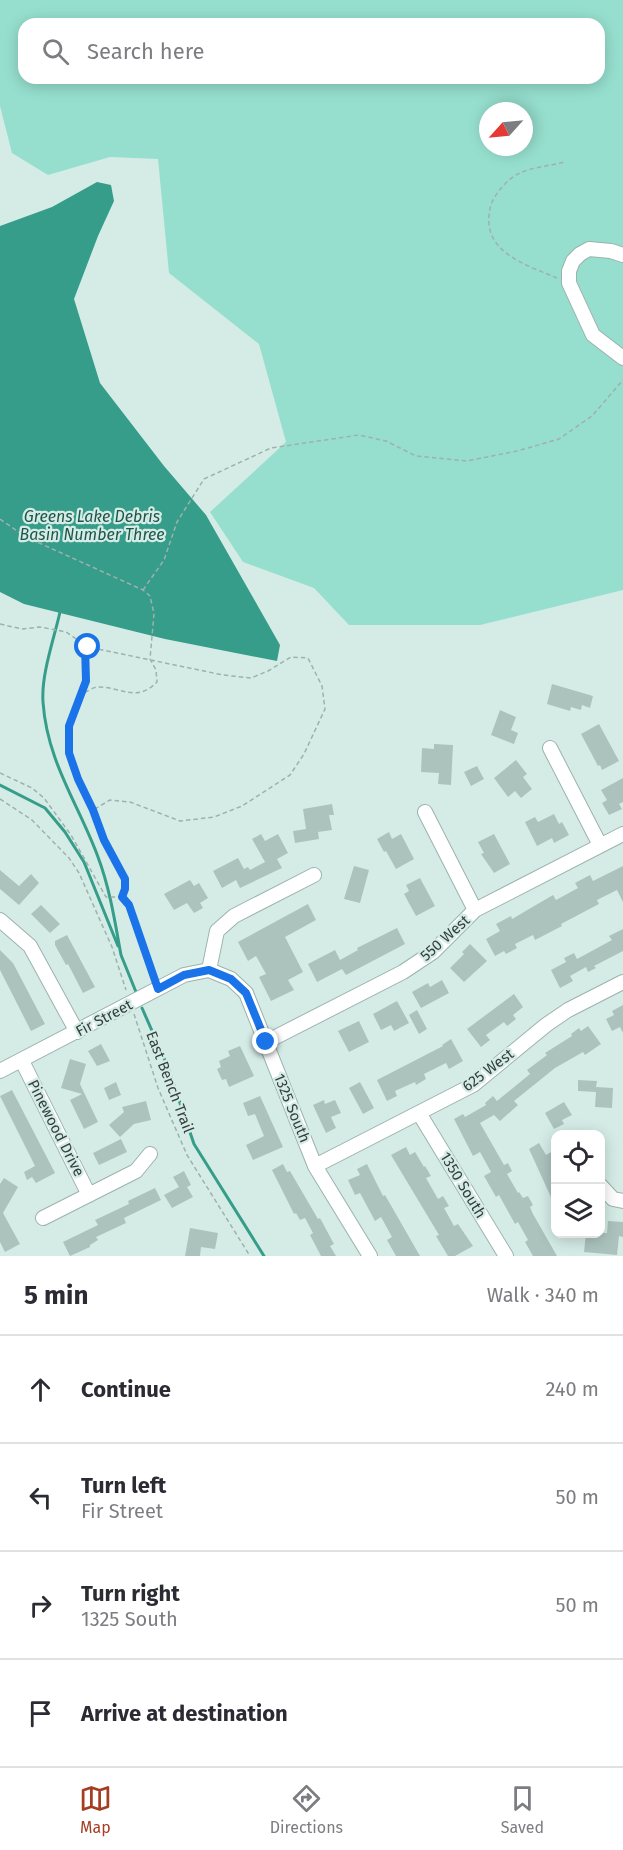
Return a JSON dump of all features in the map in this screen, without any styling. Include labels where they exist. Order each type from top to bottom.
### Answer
[{"type":"street","points":[[623,255],[590,249],[573,261],[569,271],[569,283],[593,335],[623,358]]},
{"type":"street","points":[[550,748],[600,845]]},
{"type":"street","points":[[425,812],[475,910]]},
{"type":"street","name":"550 West","points":[[266,1042],[403,972],[433,952],[475,910],[623,834]]},
{"type":"street","points":[[209,970],[217,931],[234,916],[314,875]]},
{"type":"street","points":[[0,920],[30,946],[77,1032]]},
{"type":"street","name":"Fir Street","points":[[0,1071],[184,975],[209,970]]},
{"type":"street","name":"1325 South","points":[[209,970],[231,979],[246,993],[315,1166],[370,1256]]},
{"type":"street","name":"625 West","points":[[315,1166],[473,1085],[546,1024],[623,982]]},
{"type":"street","name":"Pinewood Drive","points":[[22,1061],[89,1195]]},
{"type":"street","name":"1350 South","points":[[419,1113],[506,1256]]},
{"type":"street","points":[[43,1218],[136,1171],[150,1154]]},
{"type":"street","points":[[605,1190],[613,1199],[623,1201]]},
{"type":"path","points":[[564,162],[519,174],[504,185],[493,199],[488,216],[490,234],[501,248],[518,262],[569,283]]},
{"type":"path","points":[[143,590],[164,560],[177,522],[204,479],[258,453],[282,446],[359,435],[386,441],[416,456],[467,461],[517,451],[559,439],[592,416],[623,380]]},
{"type":"path","points":[[0,519],[26,537],[143,590],[150,596],[154,614],[150,659],[156,670],[156,682],[149,690],[130,694],[97,687],[81,695]]},
{"type":"path","points":[[0,624],[22,628],[40,627],[66,632],[85,645],[223,675],[251,678],[291,657],[308,658],[322,686],[325,709],[304,754],[290,775],[242,806],[214,817],[180,821],[130,802],[110,800],[93,810]]},
{"type":"path","points":[[85,645],[86,681],[69,726],[69,753],[104,840],[125,879],[122,897]]},
{"type":"path","points":[[0,773],[32,788],[44,798],[71,835],[106,897],[122,897],[129,905],[158,989]]},
{"type":"path","name":"East Bench Trail","points":[[0,799],[32,820],[69,858],[79,873],[112,947],[158,1088],[187,1155],[250,1256]]},
{"type":"shaded area","points":[[0,0],[623,0],[623,590],[480,625],[349,625],[314,588],[243,562],[210,512],[286,442],[259,344],[169,273],[158,159],[110,157],[48,175],[12,153],[0,106]]},
{"type":"water","name":"Greens Lake Debris Basin Number Three","points":[[97,182],[111,185],[114,201],[74,299],[100,383],[164,466],[206,515],[280,645],[277,661],[165,639],[24,604],[0,592],[0,226],[52,207]]},
{"type":"building","points":[[552,684],[593,696],[590,708],[582,705],[581,710],[571,707],[570,711],[547,704]]},
{"type":"building","points":[[500,710],[516,717],[511,730],[518,733],[514,744],[491,735]]},
{"type":"building","points":[[599,724],[619,761],[602,770],[581,734]]},
{"type":"building","points":[[434,744],[453,745],[451,785],[438,784],[439,773],[421,772],[422,748],[434,749]]},
{"type":"building","points":[[516,760],[527,774],[523,777],[532,789],[521,798],[515,791],[508,797],[494,778]]},
{"type":"building","points":[[477,766],[484,779],[471,786],[464,772]]},
{"type":"building","points":[[623,778],[623,802],[619,804],[622,809],[609,815],[602,803],[607,800],[601,790]]},
{"type":"building","points":[[332,804],[334,815],[329,815],[332,830],[318,832],[319,839],[295,843],[293,831],[306,829],[303,809]]},
{"type":"building","points":[[554,814],[559,824],[562,822],[569,835],[554,843],[552,838],[537,846],[525,822],[535,817],[538,822]]},
{"type":"building","points":[[389,832],[392,839],[401,834],[414,859],[396,869],[377,839]]},
{"type":"building","points":[[261,834],[265,841],[278,834],[288,853],[277,859],[282,868],[240,888],[236,880],[222,888],[213,871],[238,858],[244,869],[248,867],[250,870],[265,862],[252,839]]},
{"type":"building","points":[[494,834],[510,864],[494,873],[481,854],[484,853],[478,842]]},
{"type":"building","points":[[354,866],[369,870],[360,903],[344,899]]},
{"type":"building","points":[[623,866],[623,902],[617,890],[597,900],[599,904],[561,924],[562,926],[535,940],[533,935],[515,944],[517,948],[506,954],[504,951],[495,956],[486,939],[500,931],[496,924],[511,916],[512,919],[553,895],[556,900],[578,888],[575,883],[590,875],[593,881]]},
{"type":"building","points":[[0,870],[19,886],[31,874],[39,883],[19,905],[0,889]]},
{"type":"building","points":[[420,878],[435,906],[416,916],[404,894],[409,891],[406,885]]},
{"type":"building","points":[[190,880],[194,886],[199,883],[208,898],[200,903],[203,908],[194,913],[187,903],[174,910],[164,894]]},
{"type":"building","points":[[308,904],[316,920],[285,937],[303,972],[288,980],[294,990],[271,1001],[259,977],[266,974],[256,956],[248,961],[238,942]]},
{"type":"building","points":[[41,905],[60,924],[50,933],[31,914]]},
{"type":"building","points":[[397,928],[405,944],[346,975],[342,969],[317,982],[308,964],[335,950],[340,960],[358,950],[357,948]]},
{"type":"building","points":[[623,929],[623,951],[594,966],[596,968],[588,972],[586,967],[570,976],[573,981],[560,988],[551,970],[566,962],[564,958],[574,953],[577,959],[612,940],[609,936]]},
{"type":"building","points":[[67,935],[95,987],[83,993],[55,945],[55,941]]},
{"type":"building","points":[[470,944],[487,961],[464,982],[450,968]]},
{"type":"building","points":[[0,950],[13,963],[45,1024],[31,1031],[0,970]]},
{"type":"building","points":[[442,980],[449,993],[421,1008],[412,992],[428,983],[430,987]]},
{"type":"building","points":[[514,994],[523,1007],[513,1015],[516,1019],[507,1026],[504,1022],[486,1035],[490,1040],[481,1047],[467,1029]]},
{"type":"building","points":[[397,1001],[409,1023],[394,1031],[391,1025],[381,1030],[373,1014]]},
{"type":"building","points":[[623,1005],[623,1033],[620,1027],[612,1031],[606,1019],[614,1015],[612,1011]]},
{"type":"building","points":[[417,1010],[427,1029],[419,1034],[409,1015]]},
{"type":"building","points":[[359,1021],[369,1042],[349,1052],[338,1031]]},
{"type":"building","points":[[588,1026],[601,1044],[585,1055],[583,1052],[555,1068],[514,1101],[518,1105],[500,1121],[494,1115],[480,1123],[504,1165],[508,1163],[512,1171],[507,1174],[518,1193],[523,1198],[528,1196],[533,1205],[530,1207],[533,1214],[557,1256],[533,1256],[525,1242],[528,1240],[518,1222],[515,1224],[499,1195],[496,1197],[484,1176],[491,1172],[480,1152],[473,1156],[454,1119],[463,1114],[465,1117],[486,1105],[485,1103],[493,1096],[497,1101],[530,1074],[527,1070],[547,1055],[545,1053],[572,1036],[571,1034],[579,1028],[581,1031]]},
{"type":"building","points":[[451,1039],[463,1061],[449,1069],[446,1063],[424,1074],[426,1079],[416,1085],[415,1082],[395,1091],[397,1096],[387,1101],[377,1080],[443,1046]]},
{"type":"building","points":[[101,1044],[110,1061],[97,1066],[88,1051]]},
{"type":"building","points":[[240,1046],[254,1076],[229,1087],[226,1079],[222,1080],[217,1069],[221,1067],[219,1061],[230,1056],[228,1051]]},
{"type":"building","points":[[70,1059],[86,1064],[80,1084],[98,1122],[84,1129],[70,1100],[82,1094],[61,1088]]},
{"type":"building","points":[[578,1080],[597,1081],[596,1087],[613,1088],[612,1108],[595,1107],[596,1092],[578,1091]]},
{"type":"building","points":[[116,1082],[121,1095],[109,1100],[104,1088]]},
{"type":"building","points":[[360,1082],[374,1108],[363,1114],[349,1088]]},
{"type":"building","points":[[12,1090],[55,1173],[36,1183],[32,1177],[27,1180],[24,1172],[35,1166],[0,1096]]},
{"type":"building","points":[[260,1096],[283,1147],[253,1160],[246,1145],[264,1136],[255,1114],[248,1116],[243,1103]]},
{"type":"building","points":[[324,1100],[325,1104],[335,1100],[341,1113],[331,1117],[336,1128],[326,1133],[313,1105]]},
{"type":"building","points":[[146,1101],[151,1120],[134,1124],[120,1137],[109,1125],[124,1112],[122,1107]]},
{"type":"building","points":[[564,1102],[572,1115],[562,1120],[564,1124],[554,1129],[545,1113]]},
{"type":"building","points":[[121,1139],[127,1152],[99,1165],[93,1153]]},
{"type":"building","points":[[539,1143],[546,1155],[551,1152],[551,1197],[529,1149]]},
{"type":"building","points":[[406,1147],[410,1155],[415,1152],[425,1166],[431,1176],[426,1178],[438,1199],[443,1196],[449,1206],[444,1208],[454,1226],[458,1224],[473,1246],[455,1256],[448,1256],[436,1236],[439,1235],[391,1155]]},
{"type":"building","points":[[283,1164],[287,1172],[290,1171],[318,1219],[320,1218],[334,1244],[330,1246],[336,1256],[321,1256],[310,1235],[313,1233],[305,1218],[300,1220],[296,1213],[294,1214],[272,1170]]},
{"type":"building","points":[[367,1164],[383,1196],[385,1195],[420,1256],[396,1256],[387,1240],[392,1237],[381,1217],[375,1221],[360,1193],[355,1195],[348,1180],[360,1175],[357,1169]]},
{"type":"building","points":[[184,1171],[191,1185],[187,1187],[193,1197],[172,1208],[164,1195],[179,1187],[173,1177]]},
{"type":"building","points":[[4,1178],[18,1187],[3,1213],[20,1244],[5,1252],[0,1242],[0,1184]]},
{"type":"building","points":[[155,1188],[161,1200],[124,1218],[126,1223],[96,1237],[98,1240],[90,1247],[70,1256],[63,1242],[98,1225],[95,1220],[129,1204],[128,1201]]},
{"type":"building","points":[[608,1221],[623,1222],[623,1237],[619,1236],[617,1255],[584,1252],[585,1238],[605,1238],[605,1233],[607,1233]]},
{"type":"building","points":[[190,1228],[218,1233],[215,1249],[201,1247],[200,1256],[185,1256]]},
{"type":"waterway","points":[[60,612],[44,680],[43,702],[46,724],[57,764],[102,869],[121,955]]},
{"type":"waterway","points":[[0,785],[45,808],[65,832],[84,862],[118,946]]},
{"type":"waterway","points":[[121,955],[136,992]]},
{"type":"waterway","points":[[142,1008],[167,1065],[194,1144],[264,1256]]},
{"type":"route","points":[[88,647],[85,645],[86,681],[69,726],[69,753],[104,840],[125,879],[122,897],[129,905],[158,989],[184,975],[209,970],[231,979],[246,993],[266,1042]]}]
